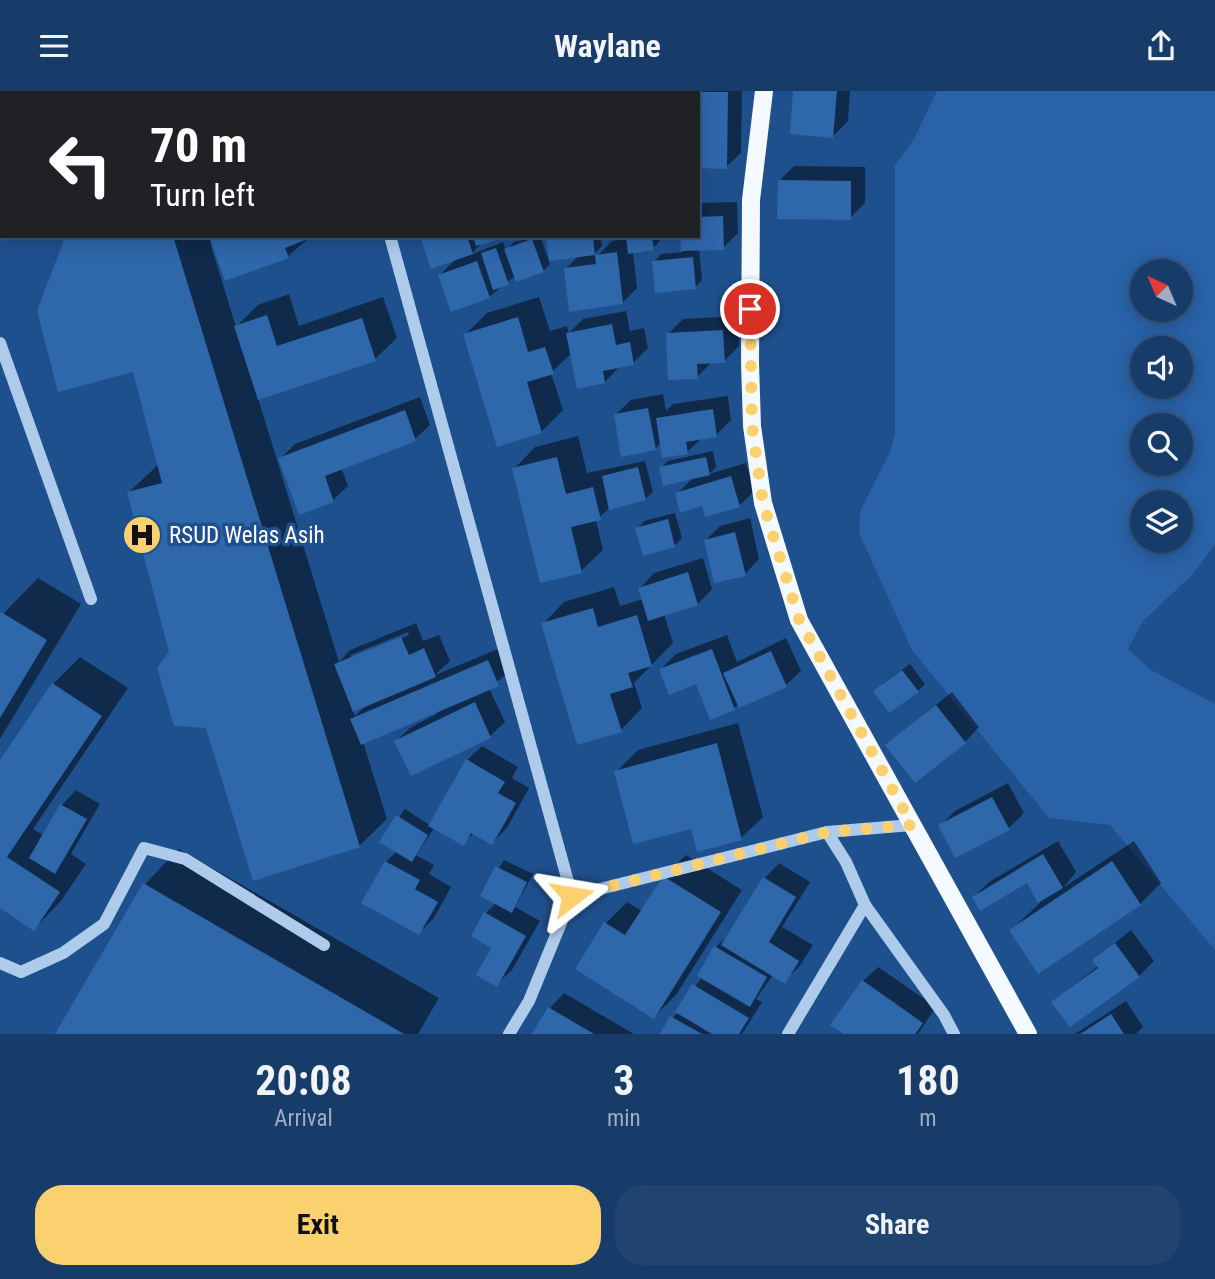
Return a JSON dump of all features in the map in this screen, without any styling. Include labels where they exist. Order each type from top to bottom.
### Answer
[{"type":"main road","points":[[764,91],[751,200],[750,363],[752,426],[763,503],[799,619],[1028,1034]]},
{"type":"street","points":[[391,238],[572,896],[529,1001],[509,1034]]},
{"type":"street","points":[[0,343],[4,363],[91,599]]},
{"type":"street","points":[[572,896],[827,832],[912,825]]},
{"type":"street","points":[[827,832],[846,862],[865,905],[944,1015],[954,1034]]},
{"type":"street","points":[[0,963],[21,972],[62,953],[104,924],[144,848],[185,859],[324,945]]},
{"type":"street","points":[[788,1034],[865,905]]},
{"type":"shaded area","points":[[937,91],[1215,91],[1215,544],[1193,574],[1143,621],[1128,649],[1151,670],[1215,704],[1215,950],[1110,825],[1049,818],[912,650],[859,533],[860,511],[891,450],[895,433],[895,165],[914,139]]},
{"type":"building","points":[[793,91],[837,91],[833,138],[790,134]]},
{"type":"building","points":[[700,92],[728,92],[727,169],[700,168]]},
{"type":"building","points":[[778,180],[851,181],[851,220],[777,219]]},
{"type":"building","points":[[723,216],[724,250],[681,251],[680,238],[700,238],[700,217]]},
{"type":"building","points":[[174,238],[360,847],[253,881],[206,728],[174,726],[157,668],[169,652],[127,492],[162,483],[133,372],[58,392],[37,311],[64,240]]},
{"type":"building","points":[[210,238],[310,238],[285,248],[289,258],[225,281]]},
{"type":"building","points":[[421,238],[468,238],[473,254],[431,269]]},
{"type":"building","points":[[474,238],[504,238],[476,246]]},
{"type":"building","points":[[546,238],[593,238],[595,255],[549,261]]},
{"type":"building","points":[[626,238],[652,238],[654,250],[628,254]]},
{"type":"building","points":[[532,239],[544,272],[516,282],[504,249]]},
{"type":"building","points":[[496,248],[509,285],[493,290],[481,253]]},
{"type":"building","points":[[617,252],[623,304],[569,312],[564,268],[596,264],[595,255]]},
{"type":"building","points":[[693,257],[696,289],[655,293],[652,261]]},
{"type":"building","points":[[477,261],[490,298],[451,312],[438,275]]},
{"type":"building","points":[[267,315],[277,346],[362,318],[376,361],[258,400],[234,326]]},
{"type":"building","points":[[518,317],[528,352],[545,347],[554,374],[527,382],[542,433],[497,447],[463,334]]},
{"type":"building","points":[[612,324],[616,345],[630,342],[634,365],[603,371],[605,383],[577,389],[566,333]]},
{"type":"building","points":[[723,330],[725,363],[697,364],[698,379],[668,380],[666,333]]},
{"type":"building","points":[[648,408],[656,450],[621,457],[614,414]]},
{"type":"building","points":[[713,409],[717,437],[686,442],[688,454],[662,458],[656,418]]},
{"type":"building","points":[[405,410],[416,441],[325,476],[334,502],[299,515],[278,458]]},
{"type":"building","points":[[557,457],[566,494],[593,487],[601,520],[571,527],[582,573],[540,583],[512,468]]},
{"type":"building","points":[[706,457],[710,475],[663,486],[659,467]]},
{"type":"building","points":[[638,467],[646,500],[609,510],[602,476]]},
{"type":"building","points":[[731,476],[740,507],[705,517],[702,506],[680,513],[675,493]]},
{"type":"building","points":[[668,519],[675,547],[643,556],[635,528]]},
{"type":"building","points":[[735,532],[746,576],[714,583],[704,540]]},
{"type":"building","points":[[688,572],[698,605],[648,621],[638,588]]},
{"type":"building","points":[[593,608],[598,627],[637,615],[652,666],[628,673],[633,687],[610,694],[622,732],[577,745],[541,623]]},
{"type":"building","points":[[1,612],[47,640],[0,718],[0,614]]},
{"type":"building","points":[[401,637],[409,655],[424,648],[436,677],[353,712],[334,664]]},
{"type":"building","points":[[712,649],[735,710],[710,720],[696,684],[669,695],[659,669]]},
{"type":"building","points":[[771,651],[787,687],[739,708],[723,673]]},
{"type":"building","points":[[488,660],[499,686],[361,745],[350,719]]},
{"type":"building","points":[[902,670],[919,692],[889,713],[873,691]]},
{"type":"building","points":[[52,683],[102,716],[7,857],[60,892],[34,931],[0,908],[0,760]]},
{"type":"building","points":[[475,702],[491,738],[411,776],[394,741]]},
{"type":"building","points":[[936,705],[966,743],[915,783],[885,745]]},
{"type":"building","points":[[717,743],[742,840],[697,852],[691,829],[633,844],[614,771]]},
{"type":"building","points":[[466,759],[505,782],[498,793],[516,803],[492,845],[471,833],[464,846],[428,826]]},
{"type":"building","points":[[992,797],[1010,830],[955,858],[938,825]]},
{"type":"building","points":[[60,804],[87,819],[55,874],[29,858]]},
{"type":"building","points":[[396,815],[428,835],[412,862],[379,842]]},
{"type":"building","points":[[1043,854],[1063,888],[1038,903],[1027,883],[980,911],[972,897]]},
{"type":"building","points":[[385,861],[420,880],[415,889],[438,902],[419,935],[361,903]]},
{"type":"building","points":[[1112,861],[1141,905],[1038,974],[1009,930]]},
{"type":"building","points":[[495,866],[527,882],[512,913],[480,896]]},
{"type":"building","points":[[663,876],[721,912],[654,1019],[575,969],[604,922],[625,935]]},
{"type":"building","points":[[763,877],[796,897],[769,942],[799,961],[785,984],[721,945]]},
{"type":"building","points":[[143,883],[404,1034],[55,1034]]},
{"type":"building","points":[[484,912],[526,936],[497,987],[476,975],[491,948],[471,936]]},
{"type":"building","points":[[1115,943],[1140,977],[1070,1027],[1051,1002],[1098,968],[1092,960]]},
{"type":"building","points":[[714,946],[767,977],[750,1007],[697,976]]},
{"type":"building","points":[[862,980],[923,1023],[915,1034],[844,1034],[830,1025]]},
{"type":"building","points":[[692,984],[749,1018],[739,1034],[712,1034],[675,1012]]},
{"type":"building","points":[[548,1007],[594,1034],[532,1034]]},
{"type":"building","points":[[1111,1014],[1124,1034],[1080,1034]]},
{"type":"building","points":[[670,1016],[702,1034],[660,1034]]},
{"type":"place","name":"RSUD Welas Asih","points":[[142,535]]},
{"type":"route","points":[[572,896],[827,832],[912,825],[799,619],[763,503],[752,426],[750,309]]}]
